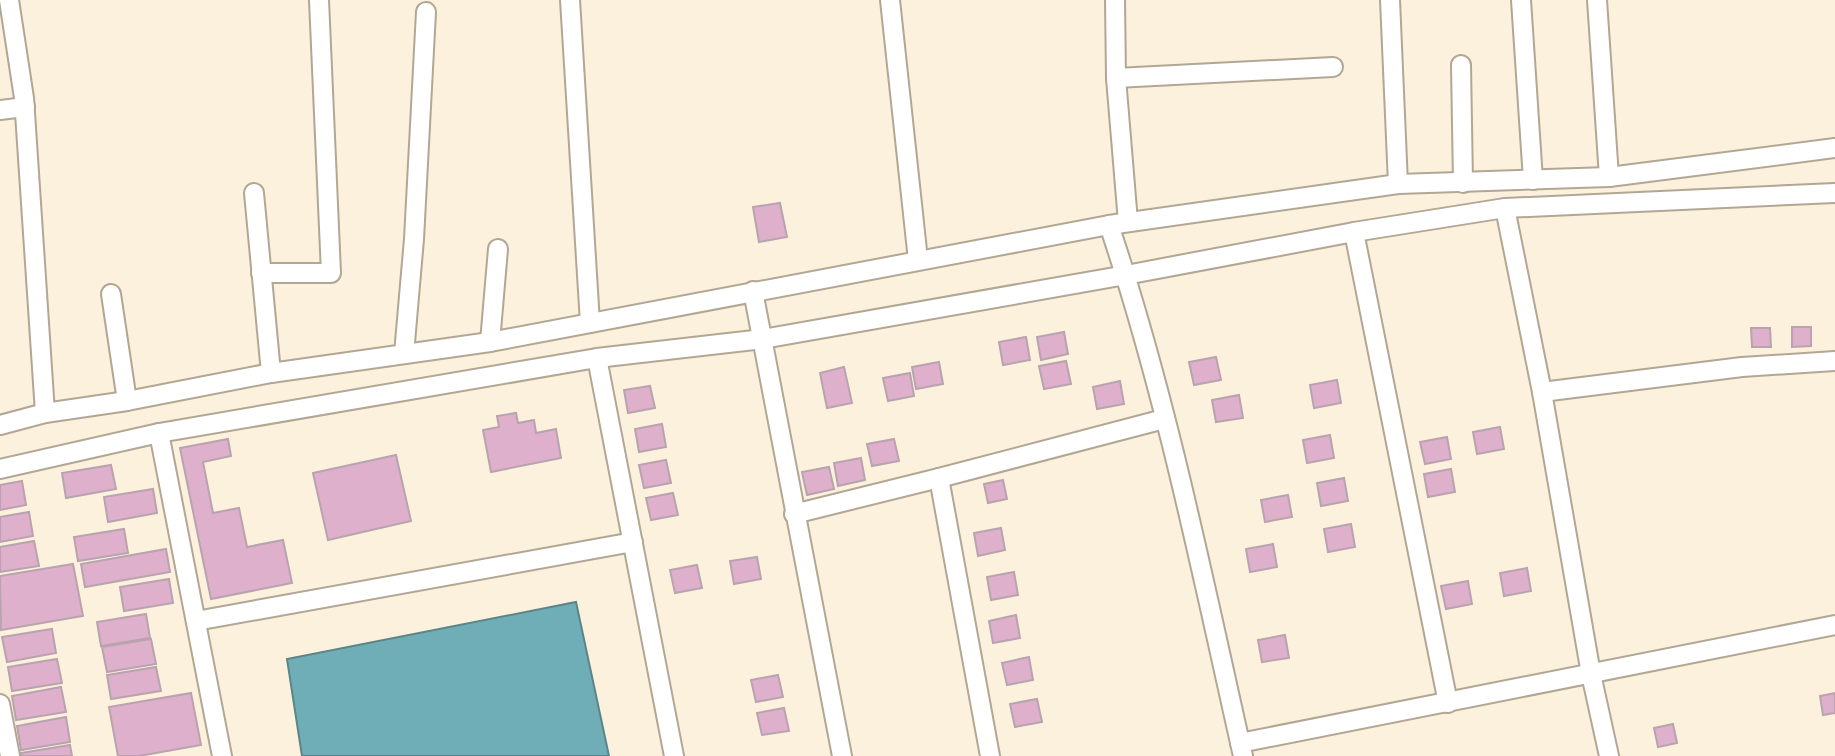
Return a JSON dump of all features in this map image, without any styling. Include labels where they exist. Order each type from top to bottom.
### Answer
[{"type":"street","points":[[9,0],[25,107],[45,413]]},
{"type":"street","points":[[261,273],[331,273],[319,0]]},
{"type":"street","points":[[570,0],[590,323]]},
{"type":"street","points":[[890,0],[918,260]]},
{"type":"street","points":[[1125,0],[1115,0],[1116,78],[1128,222]]},
{"type":"street","points":[[1390,0],[1398,184]]},
{"type":"street","points":[[1521,0],[1533,180]]},
{"type":"street","points":[[1597,0],[1609,177]]},
{"type":"street","points":[[404,354],[414,239],[426,12]]},
{"type":"street","points":[[1461,65],[1463,183]]},
{"type":"street","points":[[1116,78],[1333,67]]},
{"type":"street","points":[[0,110],[25,107]]},
{"type":"street","points":[[0,425],[45,413],[127,401],[271,373],[490,342],[1128,222],[1398,184],[1609,177],[1835,148]]},
{"type":"street","points":[[254,193],[271,373]]},
{"type":"street","points":[[0,469],[159,433],[597,358],[763,339],[1354,232],[1505,208],[1835,193]]},
{"type":"street","points":[[1505,208],[1609,756]]},
{"type":"street","points":[[1109,225],[1126,275],[1164,419],[1242,750],[1448,703],[1835,625]]},
{"type":"street","points":[[1354,232],[1448,703]]},
{"type":"street","points":[[490,342],[498,249]]},
{"type":"street","points":[[753,291],[842,756]]},
{"type":"street","points":[[111,294],[127,401]]},
{"type":"street","points":[[597,358],[674,756]]},
{"type":"street","points":[[1542,392],[1742,367],[1835,361]]},
{"type":"street","points":[[794,514],[1164,419]]},
{"type":"street","points":[[159,433],[222,756]]},
{"type":"street","points":[[939,478],[990,756]]},
{"type":"street","points":[[196,621],[633,542]]},
{"type":"street","points":[[0,704],[10,756]]},
{"type":"water","points":[[576,602],[609,756],[302,756],[287,659]]},
{"type":"building","points":[[780,203],[787,237],[759,242],[753,207]]},
{"type":"building","points":[[1792,327],[1811,327],[1811,346],[1792,347]]},
{"type":"building","points":[[1751,328],[1770,328],[1771,347],[1752,347]]},
{"type":"building","points":[[1064,332],[1068,354],[1041,360],[1037,337]]},
{"type":"building","points":[[1026,337],[1030,360],[1003,365],[999,342]]},
{"type":"building","points":[[1216,357],[1221,380],[1194,385],[1189,362]]},
{"type":"building","points":[[1066,361],[1071,384],[1044,389],[1039,366]]},
{"type":"building","points":[[939,362],[943,384],[916,389],[912,367]]},
{"type":"building","points":[[844,367],[852,403],[827,408],[820,373]]},
{"type":"building","points":[[910,373],[914,396],[888,401],[883,378]]},
{"type":"building","points":[[1337,380],[1341,403],[1314,408],[1310,385]]},
{"type":"building","points":[[1120,381],[1124,404],[1097,409],[1093,387]]},
{"type":"building","points":[[650,386],[655,408],[628,413],[624,390]]},
{"type":"building","points":[[1239,395],[1243,418],[1216,422],[1212,400]]},
{"type":"building","points":[[516,413],[518,423],[534,420],[536,433],[556,429],[561,458],[491,472],[483,430],[499,427],[497,416]]},
{"type":"building","points":[[662,424],[666,447],[639,452],[635,429]]},
{"type":"building","points":[[1500,427],[1504,449],[1477,454],[1473,432]]},
{"type":"building","points":[[1330,435],[1334,458],[1307,463],[1303,440]]},
{"type":"building","points":[[1447,437],[1451,459],[1425,464],[1420,442]]},
{"type":"building","points":[[228,439],[231,456],[203,462],[213,513],[239,508],[247,547],[283,540],[292,583],[211,599],[180,448]]},
{"type":"building","points":[[894,439],[899,461],[872,466],[867,444]]},
{"type":"building","points":[[396,455],[411,521],[328,540],[313,473]]},
{"type":"building","points":[[861,458],[865,480],[838,486],[834,463]]},
{"type":"building","points":[[666,460],[671,483],[644,488],[639,465]]},
{"type":"building","points":[[111,465],[116,489],[66,498],[62,473]]},
{"type":"building","points":[[829,467],[834,489],[807,495],[802,472]]},
{"type":"building","points":[[1451,469],[1455,492],[1428,497],[1424,474]]},
{"type":"building","points":[[1344,478],[1348,501],[1321,506],[1317,483]]},
{"type":"building","points":[[1003,480],[1007,499],[988,503],[984,484]]},
{"type":"building","points":[[22,481],[26,505],[0,510],[0,485]]},
{"type":"building","points":[[153,489],[157,513],[108,522],[104,497]]},
{"type":"building","points":[[673,493],[678,515],[651,520],[646,498]]},
{"type":"building","points":[[1288,495],[1292,517],[1265,522],[1261,500]]},
{"type":"building","points":[[29,512],[33,536],[0,542],[0,517]]},
{"type":"building","points":[[1351,524],[1355,547],[1328,552],[1324,529]]},
{"type":"building","points":[[1001,528],[1005,550],[978,556],[974,533]]},
{"type":"building","points":[[124,529],[128,553],[78,561],[74,537]]},
{"type":"building","points":[[34,541],[39,566],[0,572],[0,547]]},
{"type":"building","points":[[1273,544],[1277,567],[1250,572],[1246,549]]},
{"type":"building","points":[[166,549],[170,572],[85,587],[81,564]]},
{"type":"building","points":[[757,557],[761,579],[734,584],[730,561]]},
{"type":"building","points":[[73,564],[83,616],[1,630],[0,576]]},
{"type":"building","points":[[697,565],[702,588],[675,593],[670,570]]},
{"type":"building","points":[[1527,568],[1531,591],[1504,596],[1500,573]]},
{"type":"building","points":[[1014,572],[1018,595],[991,600],[987,577]]},
{"type":"building","points":[[169,579],[173,603],[124,611],[120,587]]},
{"type":"building","points":[[1468,581],[1472,604],[1446,609],[1441,586]]},
{"type":"building","points":[[146,614],[150,638],[101,646],[97,622]]},
{"type":"building","points":[[1016,615],[1020,638],[993,643],[989,621]]},
{"type":"building","points":[[52,629],[56,653],[7,662],[2,637]]},
{"type":"building","points":[[1285,635],[1289,658],[1262,662],[1258,640]]},
{"type":"building","points":[[151,639],[156,664],[107,672],[102,647]]},
{"type":"building","points":[[1029,657],[1033,680],[1007,685],[1002,663]]},
{"type":"building","points":[[57,659],[62,683],[12,691],[8,667]]},
{"type":"building","points":[[156,667],[161,691],[111,699],[107,675]]},
{"type":"building","points":[[778,675],[783,697],[756,702],[751,680]]},
{"type":"building","points":[[61,687],[66,712],[16,720],[12,696]]},
{"type":"building","points":[[191,693],[201,745],[139,756],[118,756],[109,707]]},
{"type":"building","points":[[1835,693],[1835,713],[1823,715],[1820,696]]},
{"type":"building","points":[[1037,699],[1042,722],[1015,727],[1010,704]]},
{"type":"building","points":[[784,708],[789,731],[762,735],[757,713]]},
{"type":"building","points":[[66,717],[70,742],[21,750],[17,726]]},
{"type":"building","points":[[1673,724],[1677,743],[1658,747],[1654,728]]},
{"type":"building","points":[[70,745],[72,756],[22,756],[21,753]]}]
